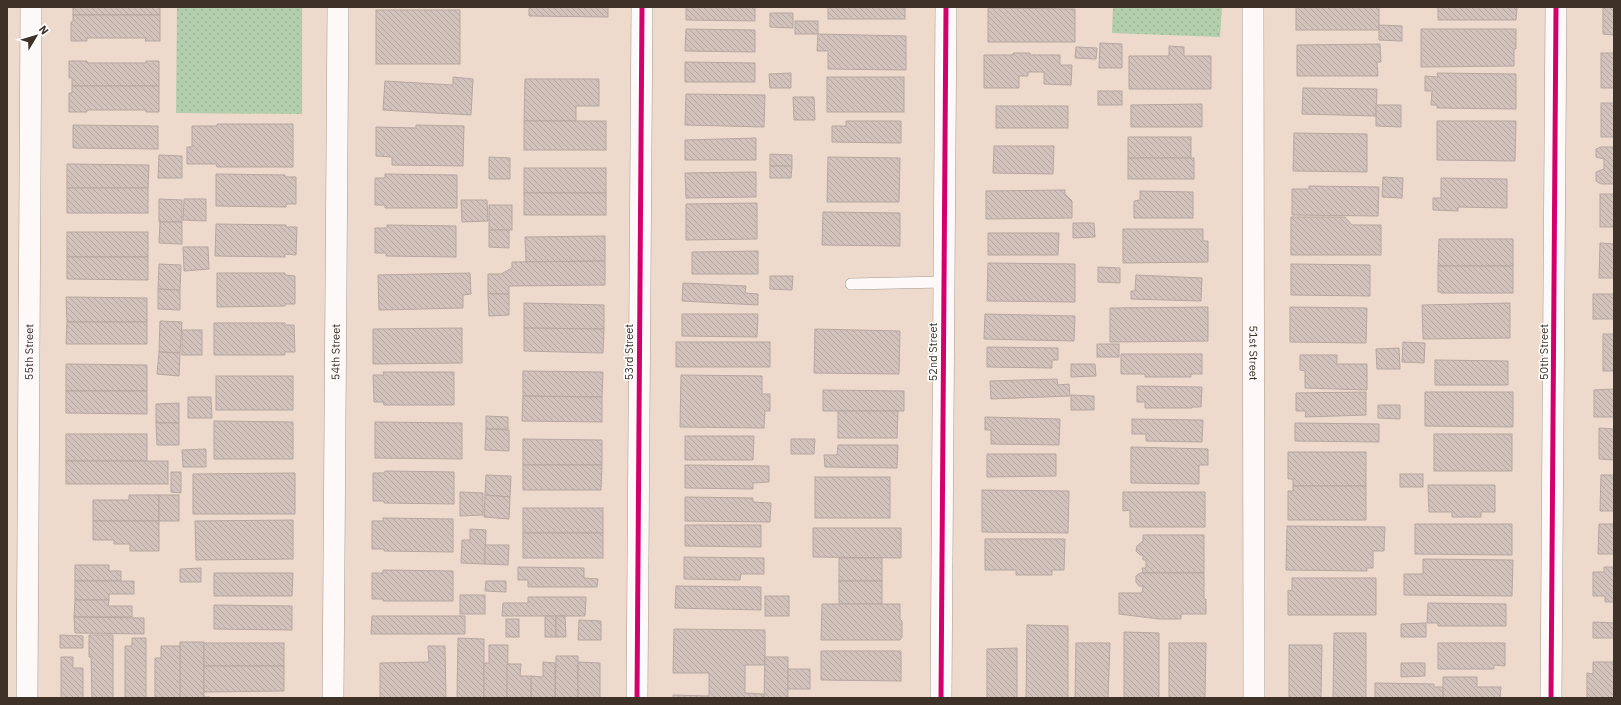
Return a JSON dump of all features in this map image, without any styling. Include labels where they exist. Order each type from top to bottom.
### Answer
[{"type":"street","name":"55th Street","points":[[27,698],[31,7]]},
{"type":"street","name":"54th Street","points":[[333,698],[338,7]]},
{"type":"street","name":"53rd Street","points":[[637,698],[642,7]]},
{"type":"street","name":"52nd Street","points":[[941,698],[946,7]]},
{"type":"street","name":"51st Street","points":[[1253,7],[1254,698]]},
{"type":"street","name":"50th Street","points":[[1551,698],[1556,7]]},
{"type":"lane","points":[[851,284],[944,282]]},
{"type":"green space","points":[[177,7],[302,7],[302,114],[176,113]]},
{"type":"green space","points":[[1113,7],[1222,7],[1220,37],[1112,33]]},
{"type":"building","points":[[70,7],[160,7],[160,15],[73,15],[73,8]]},
{"type":"building","points":[[529,7],[608,7],[608,17],[529,16]]},
{"type":"building","points":[[686,7],[755,7],[755,21],[686,20]]},
{"type":"building","points":[[828,7],[905,7],[905,19],[828,19]]},
{"type":"building","points":[[1296,7],[1379,7],[1379,30],[1296,30]]},
{"type":"building","points":[[1438,7],[1517,7],[1516,20],[1438,20]]},
{"type":"building","points":[[1603,7],[1614,7],[1614,35],[1603,34]]},
{"type":"building","points":[[988,8],[1075,9],[1075,42],[988,42]]},
{"type":"building","points":[[376,10],[460,10],[460,64],[376,64]]},
{"type":"building","points":[[770,13],[793,13],[793,28],[770,27]]},
{"type":"building","points":[[73,15],[160,15],[160,41],[145,41],[146,38],[87,38],[87,41],[71,41],[71,22],[73,22]]},
{"type":"building","points":[[795,21],[818,21],[818,34],[795,34]]},
{"type":"building","points":[[1379,25],[1402,26],[1402,41],[1379,40]]},
{"type":"building","points":[[686,29],[755,30],[755,52],[685,51]]},
{"type":"building","points":[[1421,29],[1516,29],[1514,66],[1421,67]]},
{"type":"building","points":[[818,34],[906,36],[906,70],[828,69],[828,51],[817,51]]},
{"type":"building","points":[[1100,43],[1122,44],[1122,68],[1099,68]]},
{"type":"building","points":[[1380,44],[1381,62],[1377,62],[1378,76],[1297,76],[1297,45]]},
{"type":"building","points":[[1169,46],[1184,47],[1184,56],[1211,56],[1211,89],[1129,89],[1129,56],[1169,56]]},
{"type":"building","points":[[1076,47],[1097,48],[1096,59],[1075,58]]},
{"type":"building","points":[[1013,53],[1030,53],[1030,55],[1060,55],[1060,65],[1072,65],[1071,85],[1044,84],[1044,72],[1028,72],[1028,76],[1019,76],[1019,88],[984,88],[984,55],[1013,55]]},
{"type":"building","points":[[1601,53],[1614,53],[1614,88],[1601,88]]},
{"type":"building","points":[[69,61],[87,61],[87,63],[146,63],[146,61],[159,61],[159,86],[72,86],[72,78],[69,78]]},
{"type":"building","points":[[685,62],[755,63],[755,82],[685,82]]},
{"type":"building","points":[[791,73],[791,88],[770,88],[769,74]]},
{"type":"building","points":[[1437,73],[1516,74],[1516,109],[1437,108],[1437,105],[1431,105],[1432,91],[1425,91],[1425,76],[1438,77]]},
{"type":"building","points":[[453,77],[473,79],[471,115],[383,110],[385,81],[453,85]]},
{"type":"building","points":[[827,77],[904,77],[904,112],[827,112]]},
{"type":"building","points":[[525,79],[599,79],[599,106],[576,106],[576,121],[524,121]]},
{"type":"building","points":[[72,86],[159,86],[159,112],[146,112],[146,110],[87,110],[87,112],[69,112],[69,93],[72,93]]},
{"type":"building","points":[[1303,88],[1377,89],[1376,116],[1302,114]]},
{"type":"building","points":[[1098,91],[1122,91],[1122,105],[1098,105]]},
{"type":"building","points":[[686,94],[765,95],[764,127],[685,125]]},
{"type":"building","points":[[793,97],[814,97],[815,120],[794,120]]},
{"type":"building","points":[[1601,103],[1614,103],[1614,137],[1601,137]]},
{"type":"building","points":[[1202,104],[1202,127],[1131,127],[1131,105]]},
{"type":"building","points":[[1376,105],[1401,105],[1401,127],[1376,126]]},
{"type":"building","points":[[996,106],[1068,106],[1068,128],[996,128]]},
{"type":"building","points":[[524,121],[606,121],[606,150],[524,150]]},
{"type":"building","points":[[846,121],[901,121],[901,143],[832,142],[832,126],[846,126]]},
{"type":"building","points":[[1437,121],[1516,121],[1515,161],[1437,160]]},
{"type":"building","points":[[217,124],[293,124],[293,167],[217,167],[216,164],[187,164],[187,147],[192,147],[192,126],[217,126]]},
{"type":"building","points":[[73,125],[158,126],[158,149],[73,148]]},
{"type":"building","points":[[416,125],[464,126],[463,166],[392,165],[392,157],[376,156],[376,127],[416,128]]},
{"type":"building","points":[[1294,133],[1367,134],[1367,172],[1293,171]]},
{"type":"building","points":[[1128,137],[1191,137],[1191,158],[1128,158]]},
{"type":"building","points":[[756,138],[756,160],[685,160],[685,140]]},
{"type":"building","points":[[994,146],[1054,146],[1053,174],[993,173]]},
{"type":"building","points":[[1601,147],[1614,147],[1614,184],[1601,184],[1596,181],[1596,172],[1604,169],[1604,159],[1596,157],[1596,149]]},
{"type":"building","points":[[770,154],[792,155],[792,166],[770,166]]},
{"type":"building","points":[[159,155],[182,156],[182,178],[158,178]]},
{"type":"building","points":[[489,157],[510,158],[510,179],[489,179]]},
{"type":"building","points":[[828,157],[900,158],[899,202],[827,202]]},
{"type":"building","points":[[1128,158],[1194,158],[1194,179],[1128,179]]},
{"type":"building","points":[[67,164],[149,165],[148,188],[67,188]]},
{"type":"building","points":[[770,166],[792,166],[791,178],[770,178]]},
{"type":"building","points":[[524,168],[606,168],[606,193],[524,193]]},
{"type":"building","points":[[756,172],[756,197],[686,198],[685,173]]},
{"type":"building","points":[[216,174],[285,175],[285,177],[296,177],[296,204],[286,204],[286,207],[216,206]]},
{"type":"building","points":[[385,174],[457,175],[457,208],[385,208],[385,205],[375,205],[375,178],[385,178]]},
{"type":"building","points":[[1383,177],[1403,178],[1402,198],[1382,197]]},
{"type":"building","points":[[1441,178],[1507,179],[1507,208],[1458,207],[1458,211],[1433,210],[1433,198],[1441,198]]},
{"type":"building","points":[[1309,186],[1379,187],[1378,216],[1292,215],[1292,189],[1309,189]]},
{"type":"building","points":[[67,188],[148,188],[148,213],[67,213]]},
{"type":"building","points":[[1065,190],[1065,194],[1072,201],[1072,218],[986,219],[986,191]]},
{"type":"building","points":[[1140,191],[1193,192],[1193,218],[1134,218],[1134,201],[1140,200]]},
{"type":"building","points":[[524,193],[606,193],[606,215],[524,215]]},
{"type":"building","points":[[1600,194],[1614,194],[1614,227],[1600,227]]},
{"type":"building","points":[[159,199],[182,200],[182,222],[159,222]]},
{"type":"building","points":[[184,199],[206,199],[206,221],[183,220]]},
{"type":"building","points":[[461,200],[487,200],[488,221],[462,222]]},
{"type":"building","points":[[757,203],[757,239],[686,240],[686,204]]},
{"type":"building","points":[[489,205],[512,205],[512,230],[489,230]]},
{"type":"building","points":[[823,212],[900,213],[900,246],[822,245]]},
{"type":"building","points":[[1291,217],[1345,217],[1352,225],[1381,225],[1381,255],[1291,255]]},
{"type":"building","points":[[160,222],[182,222],[182,244],[159,243]]},
{"type":"building","points":[[1073,223],[1094,223],[1095,237],[1073,238]]},
{"type":"building","points":[[216,224],[286,225],[286,227],[297,227],[296,255],[285,254],[285,257],[215,256]]},
{"type":"building","points":[[387,225],[456,226],[456,257],[386,256],[386,253],[375,253],[375,228],[387,228]]},
{"type":"building","points":[[1123,229],[1203,229],[1203,241],[1208,241],[1208,262],[1123,263]]},
{"type":"building","points":[[489,230],[509,230],[509,248],[489,247]]},
{"type":"building","points":[[67,232],[148,232],[148,257],[67,257]]},
{"type":"building","points":[[988,233],[1059,233],[1058,255],[988,255]]},
{"type":"building","points":[[605,236],[605,261],[526,262],[525,237]]},
{"type":"building","points":[[1439,239],[1513,239],[1513,266],[1438,266]]},
{"type":"building","points":[[1600,243],[1614,244],[1614,278],[1599,278]]},
{"type":"building","points":[[183,247],[208,247],[209,269],[184,271]]},
{"type":"building","points":[[758,251],[758,274],[692,274],[692,252]]},
{"type":"building","points":[[67,257],[148,257],[148,280],[67,279]]},
{"type":"building","points":[[605,261],[605,285],[509,286],[509,294],[488,294],[488,274],[501,274],[512,268],[512,262]]},
{"type":"building","points":[[988,263],[1075,264],[1075,302],[987,301]]},
{"type":"building","points":[[159,264],[181,265],[180,290],[158,289]]},
{"type":"building","points":[[1291,264],[1370,265],[1370,296],[1291,295]]},
{"type":"building","points":[[1438,266],[1513,266],[1513,293],[1438,292]]},
{"type":"building","points":[[1098,267],[1120,268],[1120,283],[1098,282]]},
{"type":"building","points":[[217,273],[285,273],[285,275],[295,276],[295,304],[286,304],[285,306],[217,307]]},
{"type":"building","points":[[470,273],[471,294],[463,295],[463,308],[379,310],[378,275]]},
{"type":"building","points":[[1136,275],[1202,278],[1201,301],[1131,299],[1131,291],[1135,291]]},
{"type":"building","points":[[770,276],[793,276],[792,290],[770,289]]},
{"type":"building","points":[[683,283],[746,286],[745,293],[758,294],[758,305],[682,301]]},
{"type":"building","points":[[158,289],[180,290],[180,310],[158,309]]},
{"type":"building","points":[[488,294],[509,294],[509,315],[489,316]]},
{"type":"building","points":[[1593,294],[1614,294],[1614,319],[1593,319]]},
{"type":"building","points":[[66,297],[147,298],[147,322],[67,322]]},
{"type":"building","points":[[524,303],[604,305],[604,329],[524,328]]},
{"type":"building","points":[[1510,303],[1510,338],[1423,339],[1422,305]]},
{"type":"building","points":[[1208,307],[1208,341],[1110,342],[1110,308]]},
{"type":"building","points":[[1290,307],[1367,308],[1366,343],[1290,342]]},
{"type":"building","points":[[682,314],[758,314],[757,337],[682,336]]},
{"type":"building","points":[[985,314],[1075,316],[1074,341],[984,339]]},
{"type":"building","points":[[160,321],[182,322],[180,353],[159,352]]},
{"type":"building","points":[[67,322],[147,322],[147,344],[66,344]]},
{"type":"building","points":[[214,323],[285,323],[285,325],[294,325],[295,352],[285,352],[285,355],[214,355]]},
{"type":"building","points":[[462,328],[462,363],[373,364],[373,329]]},
{"type":"building","points":[[524,328],[604,329],[603,353],[524,351]]},
{"type":"building","points":[[815,329],[900,331],[899,374],[814,373]]},
{"type":"building","points":[[182,330],[202,330],[202,355],[182,355]]},
{"type":"building","points":[[1603,334],[1614,334],[1614,371],[1603,371]]},
{"type":"building","points":[[676,342],[770,342],[770,367],[676,367]]},
{"type":"building","points":[[1403,342],[1425,343],[1424,363],[1402,362]]},
{"type":"building","points":[[1097,344],[1119,344],[1119,357],[1097,357]]},
{"type":"building","points":[[987,347],[1058,348],[1058,360],[1052,360],[1052,368],[987,367]]},
{"type":"building","points":[[1399,348],[1400,369],[1377,369],[1376,349]]},
{"type":"building","points":[[159,352],[180,353],[179,376],[157,374]]},
{"type":"building","points":[[1121,354],[1202,354],[1202,374],[1191,374],[1191,377],[1145,377],[1145,374],[1121,374]]},
{"type":"building","points":[[1300,355],[1337,355],[1337,364],[1367,364],[1367,390],[1305,388],[1305,371],[1300,370]]},
{"type":"building","points":[[1435,360],[1508,361],[1508,385],[1435,385]]},
{"type":"building","points":[[66,364],[147,365],[147,391],[66,391]]},
{"type":"building","points":[[1071,364],[1095,364],[1096,376],[1071,377]]},
{"type":"building","points":[[523,371],[603,372],[602,397],[523,396]]},
{"type":"building","points":[[383,372],[454,372],[454,405],[384,405],[383,402],[374,402],[373,375],[384,375]]},
{"type":"building","points":[[681,375],[762,376],[762,394],[770,394],[770,411],[765,411],[764,428],[680,427]]},
{"type":"building","points":[[216,376],[293,376],[293,410],[216,410]]},
{"type":"building","points":[[1057,379],[1058,385],[1069,384],[1070,396],[991,399],[990,381]]},
{"type":"building","points":[[1137,386],[1202,387],[1201,407],[1145,408],[1145,402],[1137,402]]},
{"type":"building","points":[[1614,389],[1614,417],[1594,417],[1594,390]]},
{"type":"building","points":[[823,390],[904,391],[904,411],[823,411]]},
{"type":"building","points":[[66,391],[147,391],[147,414],[66,413]]},
{"type":"building","points":[[1366,392],[1366,415],[1305,417],[1306,411],[1296,411],[1296,393]]},
{"type":"building","points":[[1425,392],[1513,392],[1513,427],[1425,426]]},
{"type":"building","points":[[1071,395],[1094,396],[1094,410],[1071,410]]},
{"type":"building","points":[[523,396],[602,397],[602,422],[522,421]]},
{"type":"building","points":[[188,397],[211,397],[212,418],[188,418]]},
{"type":"building","points":[[179,403],[179,423],[156,423],[156,404]]},
{"type":"building","points":[[1378,405],[1400,405],[1400,419],[1378,418]]},
{"type":"building","points":[[838,411],[898,411],[897,438],[838,438]]},
{"type":"building","points":[[486,416],[508,417],[508,429],[486,429]]},
{"type":"building","points":[[985,417],[1060,419],[1059,445],[991,444],[991,430],[985,430]]},
{"type":"building","points":[[1132,419],[1203,420],[1202,442],[1146,441],[1146,434],[1132,434]]},
{"type":"building","points":[[214,421],[293,422],[293,459],[214,459]]},
{"type":"building","points":[[375,422],[462,423],[462,459],[375,458]]},
{"type":"building","points":[[156,423],[179,423],[179,445],[157,445]]},
{"type":"building","points":[[1295,423],[1379,424],[1379,442],[1295,441]]},
{"type":"building","points":[[1599,428],[1614,429],[1614,460],[1599,459]]},
{"type":"building","points":[[486,429],[509,430],[509,451],[485,450]]},
{"type":"building","points":[[66,434],[147,434],[147,461],[66,461]]},
{"type":"building","points":[[1434,434],[1512,434],[1512,471],[1434,471]]},
{"type":"building","points":[[685,436],[754,436],[753,460],[685,460]]},
{"type":"building","points":[[523,439],[602,440],[602,465],[523,465]]},
{"type":"building","points":[[791,439],[815,439],[814,454],[791,454]]},
{"type":"building","points":[[838,445],[898,445],[897,468],[825,467],[824,455],[837,455]]},
{"type":"building","points":[[1131,447],[1208,449],[1208,465],[1199,465],[1199,484],[1131,483]]},
{"type":"building","points":[[206,449],[206,467],[183,467],[182,450]]},
{"type":"building","points":[[1288,452],[1366,452],[1366,486],[1293,486],[1293,479],[1288,479]]},
{"type":"building","points":[[987,454],[1056,454],[1056,476],[987,477]]},
{"type":"building","points":[[66,461],[168,461],[168,484],[66,484]]},
{"type":"building","points":[[523,465],[602,465],[601,490],[523,490]]},
{"type":"building","points":[[685,465],[769,466],[769,482],[753,483],[753,489],[685,488]]},
{"type":"building","points":[[385,471],[454,472],[454,504],[384,503],[384,501],[373,501],[373,473],[384,473]]},
{"type":"building","points":[[171,472],[181,472],[181,493],[171,492]]},
{"type":"building","points":[[295,473],[295,514],[193,514],[193,474]]},
{"type":"building","points":[[1400,474],[1423,474],[1423,487],[1400,487]]},
{"type":"building","points":[[486,475],[511,476],[510,497],[485,495]]},
{"type":"building","points":[[1601,475],[1614,475],[1614,511],[1600,511]]},
{"type":"building","points":[[815,477],[890,477],[890,518],[815,518]]},
{"type":"building","points":[[1428,485],[1495,485],[1495,512],[1481,512],[1481,517],[1452,517],[1452,512],[1429,512]]},
{"type":"building","points":[[1293,486],[1366,486],[1366,520],[1288,520],[1288,491],[1293,491]]},
{"type":"building","points":[[982,490],[1069,491],[1068,533],[982,532]]},
{"type":"building","points":[[460,492],[483,493],[483,515],[460,516]]},
{"type":"building","points":[[1123,492],[1205,492],[1205,527],[1130,527],[1130,510],[1123,511]]},
{"type":"building","points":[[129,495],[159,495],[159,521],[93,521],[93,500],[129,500]]},
{"type":"building","points":[[159,495],[179,495],[179,521],[159,521]]},
{"type":"building","points":[[485,495],[510,497],[509,519],[484,517]]},
{"type":"building","points":[[685,497],[753,498],[753,502],[771,503],[770,522],[685,521]]},
{"type":"building","points":[[523,508],[603,508],[603,533],[523,533]]},
{"type":"building","points":[[383,518],[453,519],[453,552],[384,551],[384,549],[372,549],[372,521],[383,521]]},
{"type":"building","points":[[293,520],[293,559],[196,560],[195,521]]},
{"type":"building","points":[[93,521],[159,521],[159,551],[130,551],[130,544],[114,544],[114,540],[93,540]]},
{"type":"building","points":[[1415,524],[1512,524],[1512,555],[1415,554]]},
{"type":"building","points":[[1599,524],[1614,524],[1614,554],[1598,554]]},
{"type":"building","points":[[685,525],[761,525],[761,547],[685,546]]},
{"type":"building","points":[[1287,526],[1385,527],[1384,551],[1373,551],[1373,568],[1367,568],[1367,571],[1286,570]]},
{"type":"building","points":[[813,528],[901,528],[901,558],[813,557]]},
{"type":"building","points":[[470,529],[486,530],[485,564],[461,563],[462,540],[470,540]]},
{"type":"building","points":[[523,533],[603,533],[603,558],[523,558]]},
{"type":"building","points":[[1143,535],[1204,535],[1204,573],[1143,573],[1142,568],[1146,568],[1146,560],[1143,560],[1143,555],[1140,555],[1136,551],[1137,546],[1143,541]]},
{"type":"building","points":[[985,539],[1065,539],[1064,570],[1052,570],[1052,575],[1016,575],[1016,570],[985,570]]},
{"type":"building","points":[[485,545],[509,545],[508,565],[485,564]]},
{"type":"building","points":[[684,557],[764,558],[764,574],[741,574],[740,580],[684,579]]},
{"type":"building","points":[[839,558],[882,558],[882,581],[839,581]]},
{"type":"building","points":[[1423,559],[1513,560],[1512,596],[1404,595],[1404,574],[1423,574]]},
{"type":"building","points":[[75,565],[109,565],[109,571],[121,571],[121,581],[75,581]]},
{"type":"building","points":[[518,567],[584,568],[584,578],[598,579],[597,587],[528,587],[528,580],[518,580]]},
{"type":"building","points":[[1604,567],[1614,567],[1614,602],[1605,602],[1605,596],[1593,596],[1593,572],[1604,572]]},
{"type":"building","points":[[201,568],[201,582],[180,582],[180,569]]},
{"type":"building","points":[[383,570],[453,571],[453,601],[383,601],[383,599],[372,599],[372,573],[383,573]]},
{"type":"building","points":[[214,573],[293,573],[292,596],[214,596]]},
{"type":"building","points":[[1140,573],[1204,573],[1204,599],[1206,599],[1206,614],[1181,614],[1181,619],[1159,619],[1119,614],[1119,593],[1142,593],[1143,586],[1139,586],[1136,582],[1136,576]]},
{"type":"building","points":[[1292,578],[1376,578],[1376,615],[1288,615],[1288,590],[1292,591]]},
{"type":"building","points":[[75,581],[134,581],[134,594],[109,594],[109,600],[75,600]]},
{"type":"building","points":[[486,581],[506,581],[506,592],[485,591]]},
{"type":"building","points":[[839,581],[882,581],[882,604],[839,604]]},
{"type":"building","points":[[676,586],[761,587],[761,610],[675,608]]},
{"type":"building","points":[[460,595],[485,595],[485,614],[460,614]]},
{"type":"building","points":[[765,596],[789,596],[789,616],[765,616]]},
{"type":"building","points":[[528,597],[586,597],[585,616],[502,616],[503,603],[528,603]]},
{"type":"building","points":[[75,600],[109,600],[108,606],[132,606],[132,617],[74,617]]},
{"type":"building","points":[[1428,603],[1506,604],[1506,626],[1438,626],[1438,623],[1427,623]]},
{"type":"building","points":[[822,604],[900,604],[902,637],[900,640],[821,640]]},
{"type":"building","points":[[214,605],[292,606],[292,630],[214,629]]},
{"type":"building","points":[[372,616],[465,616],[465,634],[371,634]]},
{"type":"building","points":[[545,616],[556,616],[556,637],[545,637]]},
{"type":"building","points":[[556,616],[565,616],[566,637],[556,637]]},
{"type":"building","points":[[74,617],[144,618],[144,634],[75,633]]},
{"type":"building","points":[[506,619],[519,619],[519,637],[506,637]]},
{"type":"building","points":[[579,620],[601,621],[601,640],[578,640]]},
{"type":"building","points":[[1593,622],[1614,623],[1614,638],[1593,638]]},
{"type":"building","points":[[1426,623],[1426,637],[1401,637],[1401,624]]},
{"type":"building","points":[[1027,625],[1068,626],[1068,698],[1026,698]]},
{"type":"building","points":[[674,629],[765,630],[765,665],[745,665],[745,693],[764,694],[764,698],[673,698],[673,695],[709,696],[709,673],[673,673]]},
{"type":"building","points":[[1124,632],[1159,633],[1159,698],[1124,698]]},
{"type":"building","points":[[1334,633],[1366,633],[1366,698],[1333,698]]},
{"type":"building","points":[[60,635],[83,636],[83,648],[60,648]]},
{"type":"building","points":[[89,635],[113,635],[113,698],[92,698]]},
{"type":"building","points":[[132,638],[146,638],[146,698],[125,698],[125,646],[132,646]]},
{"type":"building","points":[[458,638],[484,639],[484,698],[457,698]]},
{"type":"building","points":[[180,642],[204,642],[204,697],[210,698],[180,698]]},
{"type":"building","points":[[204,643],[284,643],[284,666],[204,666]]},
{"type":"building","points":[[1076,643],[1110,643],[1108,698],[1075,698]]},
{"type":"building","points":[[1169,643],[1206,643],[1205,698],[1169,698]]},
{"type":"building","points":[[1438,643],[1505,643],[1505,666],[1494,665],[1494,669],[1438,669]]},
{"type":"building","points":[[489,645],[508,645],[507,698],[484,698],[484,663],[489,663]]},
{"type":"building","points":[[1289,645],[1322,645],[1321,698],[1289,698]]},
{"type":"building","points":[[161,646],[180,646],[180,698],[155,698],[155,658],[161,658]]},
{"type":"building","points":[[428,646],[445,646],[446,698],[380,698],[380,663],[429,662]]},
{"type":"building","points":[[1017,648],[1017,698],[987,698],[987,649]]},
{"type":"building","points":[[821,651],[901,651],[901,681],[821,680]]},
{"type":"building","points":[[556,656],[578,656],[578,698],[555,698]]},
{"type":"building","points":[[61,657],[73,657],[73,668],[83,668],[83,698],[61,698]]},
{"type":"building","points":[[765,657],[788,657],[788,698],[764,698]]},
{"type":"building","points":[[543,662],[555,663],[555,698],[531,698],[531,676],[543,677]]},
{"type":"building","points":[[578,662],[600,663],[600,698],[578,698]]},
{"type":"building","points":[[1593,662],[1614,662],[1614,698],[1587,698],[1587,673],[1593,674]]},
{"type":"building","points":[[1401,663],[1425,663],[1425,676],[1401,677]]},
{"type":"building","points":[[507,664],[521,664],[520,676],[531,676],[531,698],[507,698]]},
{"type":"building","points":[[204,666],[284,666],[284,691],[204,692]]},
{"type":"building","points":[[788,669],[810,669],[810,689],[788,689]]},
{"type":"building","points":[[1443,677],[1477,677],[1477,687],[1501,687],[1500,698],[1443,698]]},
{"type":"building","points":[[1375,683],[1434,684],[1434,687],[1443,687],[1443,698],[1375,698]]},
{"type":"cycle path","points":[[637,698],[642,7]]},
{"type":"cycle path","points":[[941,698],[946,7]]},
{"type":"cycle path","points":[[1551,698],[1556,7]]}]
